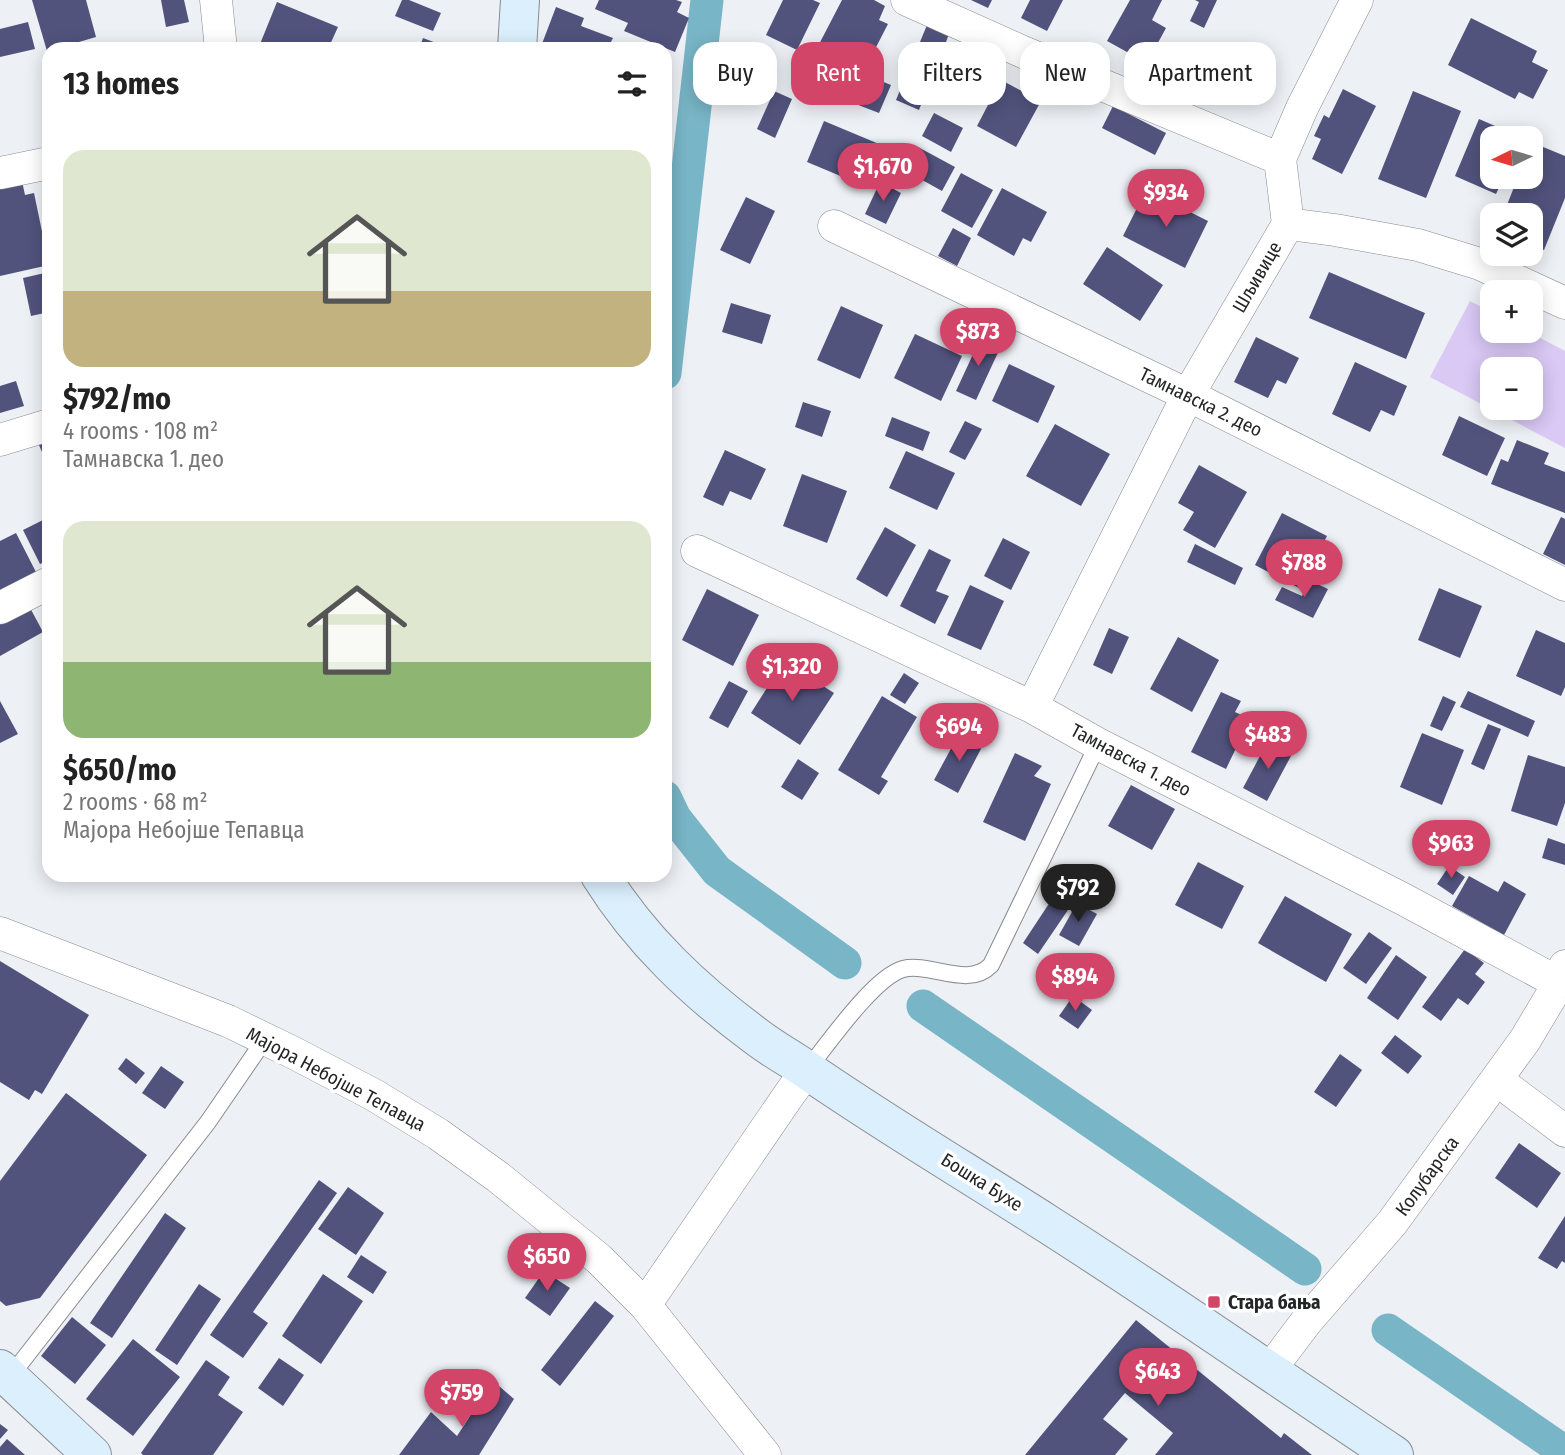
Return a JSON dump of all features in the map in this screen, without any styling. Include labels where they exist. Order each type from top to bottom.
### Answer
[{"type":"main road","points":[[517,42],[520,0]]},
{"type":"main road","name":"Бошка Бухе","points":[[604,882],[643,935],[680,974],[758,1038],[858,1105],[1116,1267],[1394,1455]]},
{"type":"main road","points":[[4,1373],[92,1455]]},
{"type":"street","points":[[216,0],[220,42]]},
{"type":"street","points":[[907,0],[1023,52],[1280,159],[1302,108],[1357,0]]},
{"type":"street","name":"Шљивице","points":[[1032,707],[1188,395],[1288,224],[1280,159]]},
{"type":"street","points":[[0,173],[42,164]]},
{"type":"street","points":[[1288,224],[1418,245],[1479,264],[1565,303]]},
{"type":"street","name":"Тамнавска 2. део","points":[[834,226],[1188,395],[1565,585]]},
{"type":"street","points":[[0,440],[42,427]]},
{"type":"street","name":"Тамнавска 1. део","points":[[696,551],[1032,707],[1098,744],[1404,899],[1562,975]]},
{"type":"street","points":[[0,608],[42,587]]},
{"type":"street","name":"Мајора Небојше Тепавца","points":[[0,933],[229,1021],[374,1095],[438,1134],[498,1177],[599,1259],[645,1305],[765,1455]]},
{"type":"street","name":"Колубарска","points":[[1269,1371],[1306,1322],[1392,1223],[1525,1041],[1562,975]]},
{"type":"street","points":[[645,1305],[807,1070]]},
{"type":"street","points":[[1497,1080],[1565,1131]]},
{"type":"lane","points":[[807,1070],[872,989],[894,973],[915,968],[971,975],[986,971],[1098,744]]},
{"type":"lane","points":[[4,1373],[208,1122],[265,1039]]},
{"type":"shaded area","points":[[1470,301],[1480,306],[1480,343],[1543,343],[1543,339],[1565,351],[1565,448],[1512,420],[1543,420],[1543,357],[1480,357],[1480,403],[1430,377]]},
{"type":"building","points":[[32,0],[86,0],[96,37],[79,42],[44,42]]},
{"type":"building","points":[[161,0],[184,0],[189,22],[166,27]]},
{"type":"building","points":[[402,0],[409,0],[441,13],[433,31],[395,16]]},
{"type":"building","points":[[599,0],[676,0],[682,2],[677,12],[689,18],[675,52],[672,51],[672,42],[651,42],[624,31],[628,23],[595,9]]},
{"type":"building","points":[[783,0],[813,0],[820,3],[801,42],[791,42],[791,47],[766,35]]},
{"type":"building","points":[[842,0],[874,0],[885,6],[879,20],[888,24],[879,42],[820,42]]},
{"type":"building","points":[[971,0],[992,0],[988,8]]},
{"type":"building","points":[[1030,0],[1063,0],[1047,31],[1021,18]]},
{"type":"building","points":[[1130,0],[1162,0],[1152,20],[1166,28],[1158,42],[1124,42],[1124,50],[1107,41]]},
{"type":"building","points":[[1195,0],[1217,0],[1204,28],[1190,21],[1199,2]]},
{"type":"building","points":[[277,2],[338,27],[331,42],[261,42]]},
{"type":"building","points":[[556,7],[584,18],[581,26],[613,38],[611,42],[543,42]]},
{"type":"building","points":[[1471,18],[1537,51],[1532,62],[1548,70],[1533,99],[1519,92],[1515,99],[1448,65]]},
{"type":"building","points":[[28,22],[35,49],[0,57],[0,29]]},
{"type":"building","points":[[927,25],[949,34],[946,42],[920,42]]},
{"type":"building","points":[[884,82],[891,85],[884,101]]},
{"type":"building","points":[[1006,83],[1020,90],[1020,105],[1039,105],[1016,147],[977,126],[988,105],[1006,105]]},
{"type":"building","points":[[1343,89],[1376,106],[1342,174],[1312,159],[1321,139],[1314,136],[1324,115],[1329,118]]},
{"type":"building","points":[[1413,91],[1461,111],[1426,198],[1378,179]]},
{"type":"building","points":[[777,92],[791,99],[775,138],[757,129],[768,105],[777,105]]},
{"type":"building","points":[[858,105],[882,105],[879,113]]},
{"type":"building","points":[[908,105],[921,105],[919,110]]},
{"type":"building","points":[[1113,106],[1166,133],[1155,155],[1102,128]]},
{"type":"building","points":[[934,113],[963,128],[951,152],[922,136]]},
{"type":"building","points":[[1479,119],[1495,126],[1480,126],[1480,187],[1455,176]]},
{"type":"building","points":[[824,121],[879,144],[862,185],[807,162]]},
{"type":"building","points":[[918,147],[955,167],[942,191],[906,171]]},
{"type":"building","points":[[1544,147],[1565,156],[1565,198],[1544,250],[1543,203],[1508,203],[1513,189],[1544,189]]},
{"type":"building","points":[[961,173],[993,190],[972,228],[941,211]]},
{"type":"building","points":[[22,181],[25,195],[34,193],[42,231],[42,267],[0,276],[0,186]]},
{"type":"building","points":[[880,182],[901,193],[886,224],[865,214]]},
{"type":"building","points":[[1002,188],[1047,212],[1031,242],[1023,238],[1014,256],[977,235]]},
{"type":"building","points":[[1485,189],[1498,189],[1496,194]]},
{"type":"building","points":[[1146,190],[1208,221],[1185,268],[1123,236]]},
{"type":"building","points":[[746,197],[775,211],[750,264],[720,250]]},
{"type":"building","points":[[953,228],[971,238],[957,266],[938,256]]},
{"type":"building","points":[[1107,247],[1163,285],[1140,321],[1083,284]]},
{"type":"building","points":[[1329,272],[1425,313],[1406,359],[1309,318]]},
{"type":"building","points":[[42,274],[42,314],[31,316],[23,278]]},
{"type":"building","points":[[731,303],[771,315],[762,344],[722,332]]},
{"type":"building","points":[[841,306],[883,325],[860,379],[817,360]]},
{"type":"building","points":[[915,334],[962,356],[941,401],[894,378]]},
{"type":"building","points":[[981,337],[1001,346],[976,400],[956,391]]},
{"type":"building","points":[[1256,337],[1299,358],[1286,384],[1277,380],[1268,398],[1234,382]]},
{"type":"building","points":[[1355,362],[1407,386],[1394,416],[1381,410],[1370,432],[1332,414]]},
{"type":"building","points":[[1009,364],[1055,386],[1038,423],[992,401]]},
{"type":"building","points":[[16,381],[24,406],[0,413],[0,386]]},
{"type":"building","points":[[803,402],[831,411],[822,437],[795,427]]},
{"type":"building","points":[[1459,416],[1505,438],[1487,476],[1442,455]]},
{"type":"building","points":[[892,417],[930,432],[923,451],[885,436]]},
{"type":"building","points":[[965,421],[982,429],[965,460],[949,452]]},
{"type":"building","points":[[1055,424],[1110,454],[1081,506],[1026,476]]},
{"type":"building","points":[[1517,440],[1549,453],[1544,464],[1565,472],[1565,513],[1491,484],[1501,459],[1508,462]]},
{"type":"building","points":[[725,450],[766,469],[751,500],[730,491],[723,506],[703,497]]},
{"type":"building","points":[[906,451],[955,473],[937,510],[889,488]]},
{"type":"building","points":[[1199,465],[1247,492],[1215,548],[1183,530],[1194,512],[1178,503]]},
{"type":"building","points":[[802,474],[847,491],[827,543],[783,526]]},
{"type":"building","points":[[1282,513],[1327,536],[1299,588],[1255,565]]},
{"type":"building","points":[[1561,517],[1565,519],[1565,565],[1543,554]]},
{"type":"building","points":[[42,520],[42,563],[40,564],[23,530]]},
{"type":"building","points":[[885,527],[916,545],[887,597],[856,579]]},
{"type":"building","points":[[16,533],[37,574],[0,593],[0,541]]},
{"type":"building","points":[[1003,538],[1030,552],[1011,590],[984,576]]},
{"type":"building","points":[[1195,544],[1243,568],[1235,585],[1187,562]]},
{"type":"building","points":[[929,549],[951,560],[936,591],[949,596],[935,624],[900,606]]},
{"type":"building","points":[[1309,580],[1328,589],[1313,618],[1275,600],[1282,587],[1302,596]]},
{"type":"building","points":[[970,585],[1004,601],[981,650],[947,635]]},
{"type":"building","points":[[1439,588],[1482,606],[1460,658],[1418,640]]},
{"type":"building","points":[[707,589],[759,615],[733,666],[682,640]]},
{"type":"building","points":[[28,604],[42,633],[0,656],[0,618]]},
{"type":"building","points":[[1109,628],[1129,637],[1112,674],[1093,665]]},
{"type":"building","points":[[1536,630],[1565,643],[1565,687],[1561,696],[1516,676]]},
{"type":"building","points":[[1178,637],[1219,660],[1192,712],[1150,689]]},
{"type":"building","points":[[784,661],[834,693],[800,745],[751,713]]},
{"type":"building","points":[[904,673],[919,683],[905,704],[890,695]]},
{"type":"building","points":[[729,681],[748,691],[728,728],[709,718]]},
{"type":"building","points":[[1468,691],[1535,721],[1528,737],[1460,707]]},
{"type":"building","points":[[1221,692],[1241,701],[1235,712],[1250,719],[1226,769],[1191,752]]},
{"type":"building","points":[[882,696],[917,717],[881,777],[888,781],[879,795],[838,770]]},
{"type":"building","points":[[1443,696],[1456,702],[1442,731],[1430,726]]},
{"type":"building","points":[[0,701],[18,734],[0,743]]},
{"type":"building","points":[[1488,724],[1501,729],[1484,770],[1471,764]]},
{"type":"building","points":[[960,732],[983,745],[958,793],[934,780]]},
{"type":"building","points":[[1422,733],[1464,750],[1442,805],[1400,787]]},
{"type":"building","points":[[1268,741],[1292,754],[1267,801],[1243,788]]},
{"type":"building","points":[[1015,753],[1042,766],[1034,776],[1051,784],[1025,841],[983,822]]},
{"type":"building","points":[[1528,755],[1565,767],[1565,803],[1557,826],[1511,811]]},
{"type":"building","points":[[798,759],[819,773],[802,800],[781,787]]},
{"type":"building","points":[[1131,785],[1175,809],[1152,850],[1108,826]]},
{"type":"building","points":[[1548,838],[1565,844],[1565,865],[1542,858]]},
{"type":"building","points":[[1198,862],[1244,886],[1222,929],[1175,905]]},
{"type":"building","points":[[1449,866],[1465,877],[1453,895],[1437,884]]},
{"type":"building","points":[[1469,876],[1498,892],[1504,881],[1526,894],[1504,935],[1452,906]]},
{"type":"building","points":[[1054,896],[1070,907],[1038,954],[1023,943]]},
{"type":"building","points":[[1285,896],[1352,934],[1326,982],[1258,943]]},
{"type":"building","points":[[1077,903],[1097,914],[1079,946],[1059,935]]},
{"type":"building","points":[[1369,932],[1392,948],[1366,984],[1343,968]]},
{"type":"building","points":[[1465,949],[1484,963],[1475,974],[1485,982],[1468,1005],[1458,998],[1441,1021],[1422,1007]]},
{"type":"building","points":[[1396,955],[1427,977],[1398,1020],[1367,998]]},
{"type":"building","points":[[0,961],[89,1015],[42,1094],[35,1090],[29,1100],[0,1082]]},
{"type":"building","points":[[1073,996],[1092,1010],[1078,1029],[1059,1016]]},
{"type":"building","points":[[1395,1035],[1422,1056],[1408,1074],[1381,1053]]},
{"type":"building","points":[[1340,1054],[1362,1070],[1336,1107],[1314,1092]]},
{"type":"building","points":[[126,1058],[145,1073],[136,1084],[118,1069]]},
{"type":"building","points":[[161,1066],[184,1082],[165,1109],[142,1093]]},
{"type":"building","points":[[66,1093],[147,1155],[40,1298],[6,1306],[0,1301],[0,1181]]},
{"type":"building","points":[[1519,1143],[1561,1173],[1537,1208],[1495,1178]]},
{"type":"building","points":[[319,1180],[337,1193],[253,1312],[268,1323],[243,1358],[210,1335]]},
{"type":"building","points":[[348,1187],[384,1213],[356,1255],[318,1229]]},
{"type":"building","points":[[165,1213],[186,1228],[112,1338],[90,1323]]},
{"type":"building","points":[[1565,1216],[1565,1263],[1562,1261],[1557,1269],[1538,1258]]},
{"type":"building","points":[[361,1255],[387,1272],[373,1294],[347,1277]]},
{"type":"building","points":[[544,1271],[570,1288],[550,1316],[525,1298]]},
{"type":"building","points":[[323,1274],[363,1301],[321,1364],[282,1336]]},
{"type":"building","points":[[199,1284],[221,1299],[177,1365],[155,1350]]},
{"type":"building","points":[[595,1301],[614,1316],[560,1386],[541,1370]]},
{"type":"building","points":[[72,1317],[106,1345],[75,1384],[41,1356]]},
{"type":"building","points":[[1136,1320],[1281,1438],[1284,1433],[1312,1455],[1155,1455],[1173,1433],[1125,1393],[1103,1419],[1128,1439],[1115,1455],[1025,1455]]},
{"type":"building","points":[[133,1339],[180,1377],[133,1436],[86,1399]]},
{"type":"building","points":[[279,1358],[304,1375],[283,1406],[258,1388]]},
{"type":"building","points":[[206,1360],[230,1377],[218,1395],[243,1412],[213,1455],[143,1455],[141,1453]]},
{"type":"building","points":[[493,1381],[514,1399],[479,1455],[399,1455],[431,1412],[457,1436]]},
{"type":"building","points":[[0,1424],[8,1430],[0,1439]]},
{"type":"building","points":[[7,1439],[25,1455],[0,1455],[0,1447]]},
{"type":"waterway","points":[[672,311],[707,0]]},
{"type":"waterway","points":[[672,812],[717,871],[845,963]]},
{"type":"waterway","points":[[923,1006],[1305,1269]]},
{"type":"waterway","points":[[1388,1330],[1565,1452]]},
{"type":"place","name":"Стара бања","points":[[1214,1302]]}]
